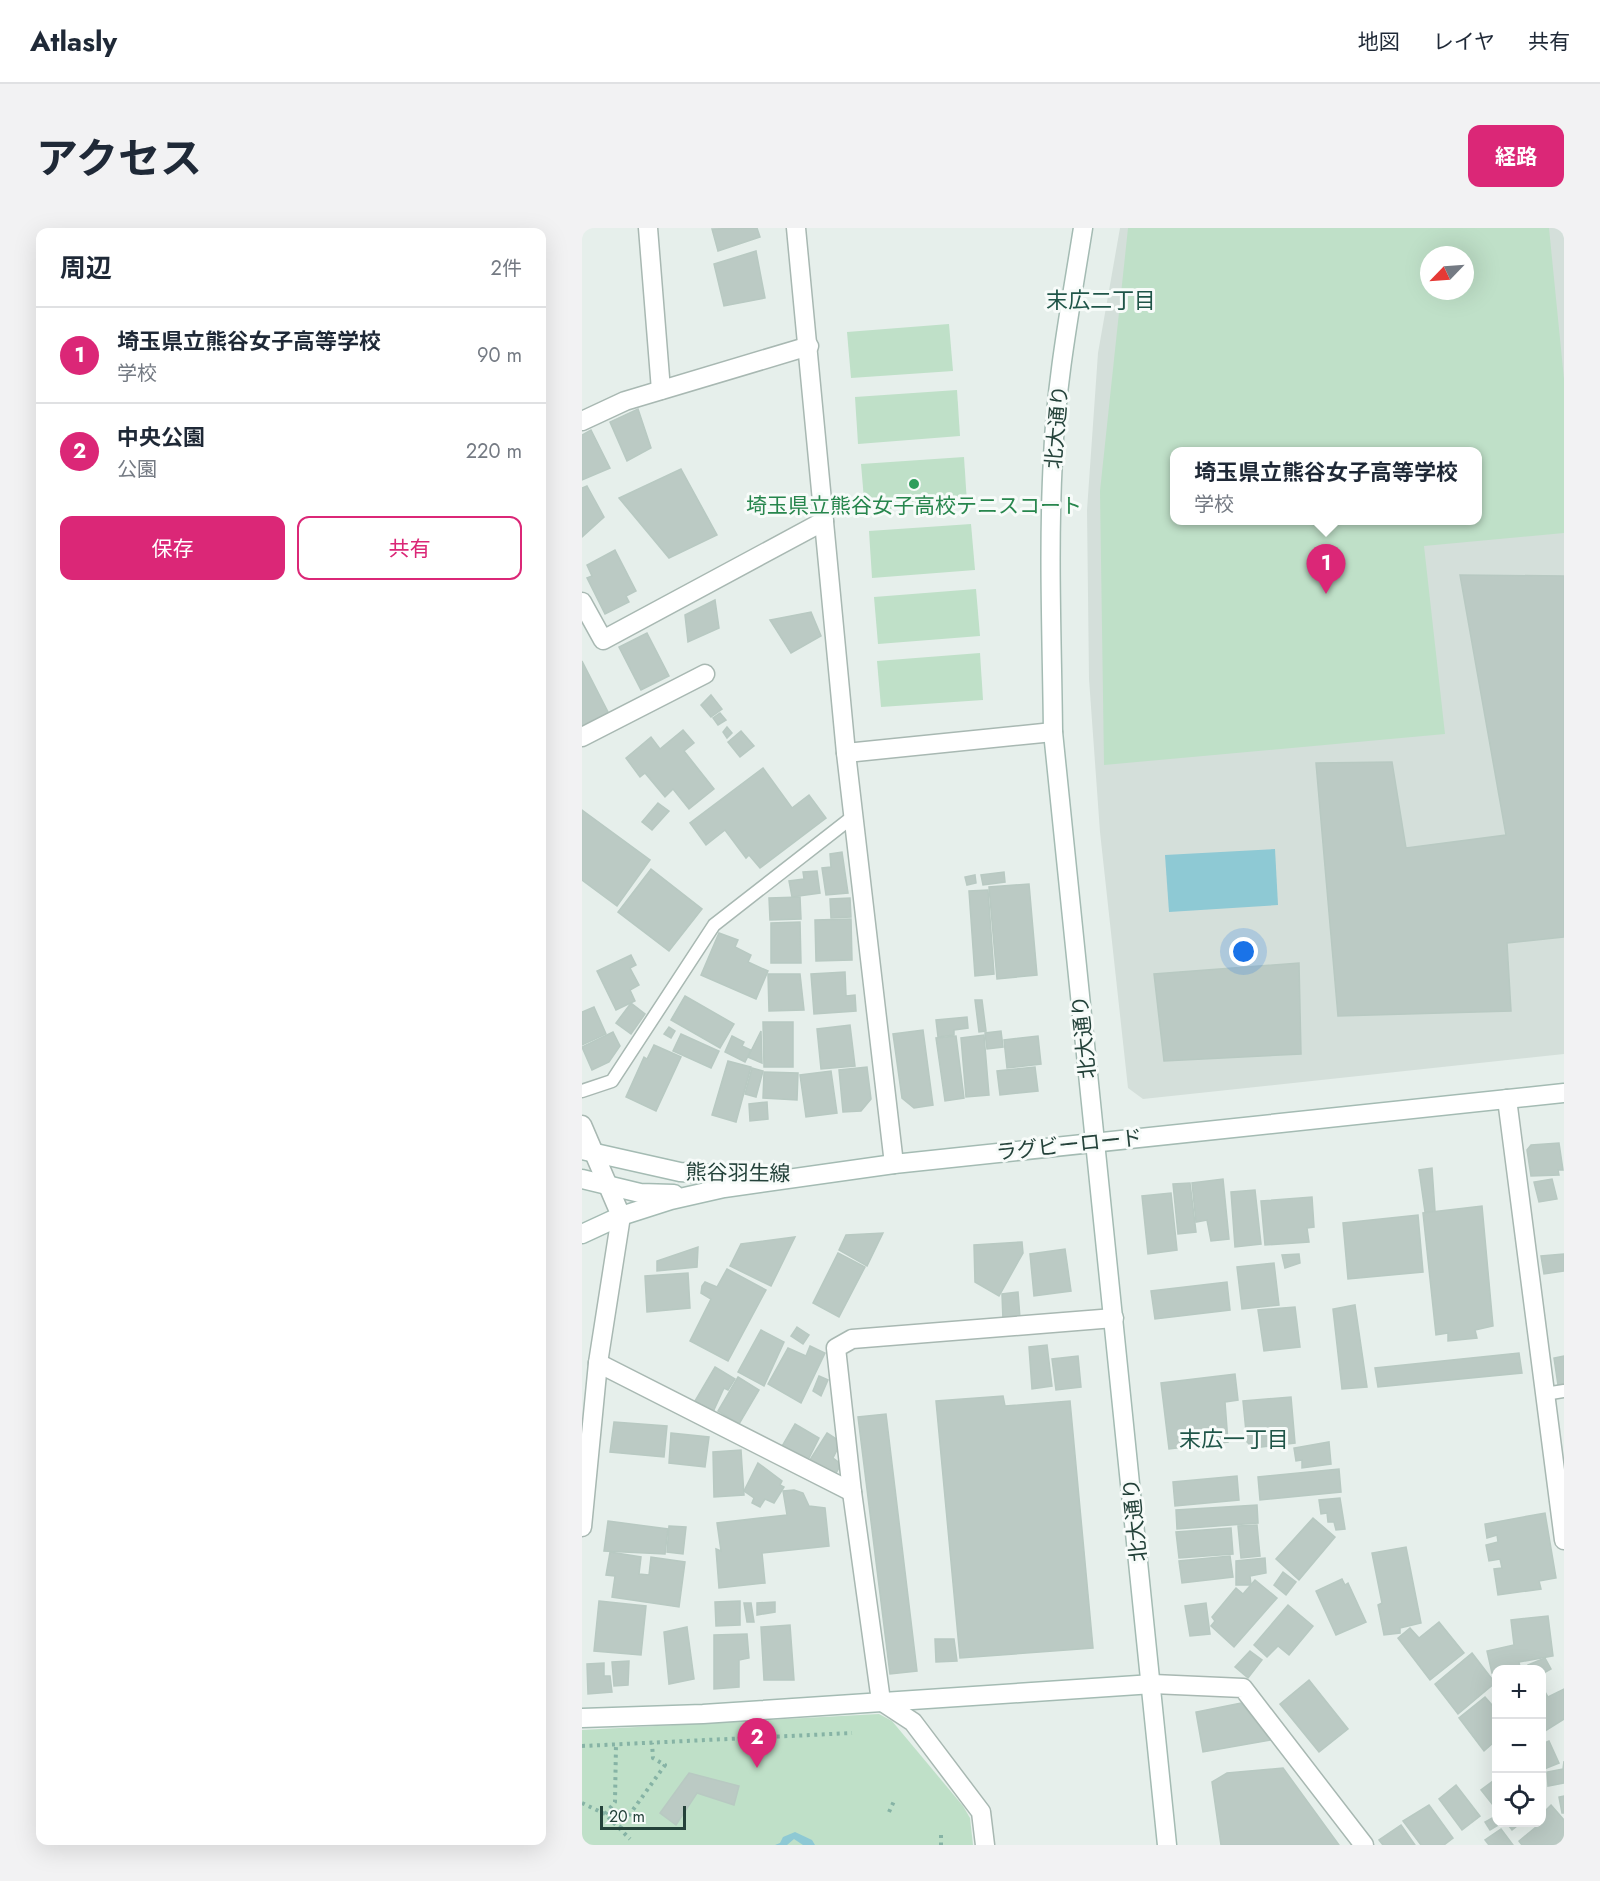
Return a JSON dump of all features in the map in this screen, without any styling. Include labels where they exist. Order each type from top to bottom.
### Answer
[{"type":"street","points":[[648,228],[661,390]]},
{"type":"street","points":[[796,228],[809,345],[846,753],[894,1164]]},
{"type":"street","name":"北大通り","points":[[1083,228],[1066,337],[1053,457],[1050,589],[1053,732],[1153,1684],[1167,1845]]},
{"type":"street","points":[[582,421],[625,401],[809,345]]},
{"type":"street","points":[[582,602],[603,640],[824,521]]},
{"type":"street","points":[[582,737],[705,674]]},
{"type":"street","points":[[846,753],[1053,732]]},
{"type":"street","name":"ラグビーロード","points":[[582,1234],[621,1216],[671,1200],[724,1188],[894,1164],[1564,1093]]},
{"type":"street","points":[[1506,1099],[1564,1540]]},
{"type":"street","points":[[582,1125],[589,1152],[611,1186],[621,1216],[598,1363],[584,1484],[582,1527]]},
{"type":"street","name":"熊谷羽生線","points":[[589,1152],[669,1170],[711,1176],[824,1174]]},
{"type":"street","name":"熊谷羽生線","points":[[582,1179],[659,1195],[724,1188]]},
{"type":"street","points":[[985,1845],[981,1812],[913,1722],[881,1701],[852,1492],[836,1348],[852,1339],[1114,1318]]},
{"type":"street","points":[[598,1363],[852,1492]]},
{"type":"street","points":[[582,1718],[703,1714],[1153,1684],[1243,1688],[1364,1845]]},
{"type":"lane","points":[[582,1091],[612,1081],[714,925],[855,815]]},
{"type":"lane","points":[[1545,1394],[1564,1392]]},
{"type":"path","points":[[582,1746],[852,1733]]},
{"type":"path","points":[[620,1828],[665,1766],[653,1758],[652,1743]]},
{"type":"path","points":[[605,1814],[615,1802],[616,1744]]},
{"type":"path","points":[[889,1812],[895,1799]]},
{"type":"path","points":[[582,1803],[605,1814],[630,1839]]},
{"type":"path","points":[[941,1835],[941,1845]]},
{"type":"shaded area","points":[[1120,228],[1564,228],[1564,1054],[1143,1099],[1128,1088],[1100,832],[1089,679],[1087,510],[1098,353]]},
{"type":"green space","points":[[1128,228],[1549,228],[1564,379],[1564,533],[1424,546],[1445,734],[1104,765],[1100,491]]},
{"type":"green space","points":[[949,324],[953,371],[851,378],[847,332]]},
{"type":"green space","name":"埼玉県立熊谷女子高校テニスコート","points":[[957,390],[960,436],[858,444],[855,397]]},
{"type":"green space","name":"埼玉県立熊谷女子高校テニスコート","points":[[964,457],[967,503],[865,511],[861,464]]},
{"type":"green space","name":"埼玉県立熊谷女子高校テニスコート","points":[[971,524],[975,570],[872,578],[869,531]]},
{"type":"green space","points":[[976,589],[980,636],[878,644],[874,597]]},
{"type":"green space","points":[[980,653],[983,700],[881,707],[877,661]]},
{"type":"green space","points":[[879,1714],[892,1721],[963,1806],[970,1818],[973,1845],[582,1845],[582,1730]]},
{"type":"water","points":[[1275,849],[1278,905],[1169,912],[1165,855]]},
{"type":"water","points":[[795,1832],[812,1840],[815,1845],[803,1845],[794,1839],[787,1845],[775,1845],[780,1843],[783,1837]]},
{"type":"building","points":[[757,228],[760,237],[718,251],[712,229]]},
{"type":"building","points":[[756,251],[765,298],[724,306],[714,264]]},
{"type":"building","points":[[638,409],[651,448],[627,461],[610,422]]},
{"type":"building","points":[[591,430],[610,468],[582,480],[582,435]]},
{"type":"building","points":[[681,469],[717,535],[669,558],[619,498]]},
{"type":"building","points":[[587,486],[604,517],[582,537],[582,488]]},
{"type":"building","points":[[615,550],[636,591],[626,596],[629,602],[605,614],[587,578],[592,576],[587,565]]},
{"type":"building","points":[[1460,575],[1564,576],[1564,937],[1507,943],[1511,1011],[1338,1016],[1316,763],[1392,762],[1406,848],[1506,835]]},
{"type":"building","points":[[715,600],[719,628],[688,642],[685,615]]},
{"type":"building","points":[[811,612],[821,636],[791,653],[770,620]]},
{"type":"building","points":[[647,633],[669,676],[641,690],[619,647]]},
{"type":"building","points":[[582,661],[609,714],[582,728]]},
{"type":"building","points":[[711,695],[722,709],[711,717],[701,705]]},
{"type":"building","points":[[720,713],[726,720],[718,725],[713,718]]},
{"type":"building","points":[[727,727],[732,733],[727,738],[723,732]]},
{"type":"building","points":[[683,730],[694,743],[684,751],[714,789],[689,809],[673,789],[665,797],[645,773],[640,777],[626,758],[651,737],[660,749]]},
{"type":"building","points":[[741,731],[754,746],[740,757],[728,742]]},
{"type":"building","points":[[763,768],[792,808],[809,795],[826,818],[760,868],[749,855],[746,858],[725,830],[706,845],[690,823]]},
{"type":"building","points":[[658,803],[669,811],[652,830],[642,822]]},
{"type":"building","points":[[582,810],[650,860],[617,906],[582,880]]},
{"type":"building","points":[[842,852],[848,893],[826,895],[822,868],[831,867],[830,854]]},
{"type":"building","points":[[651,869],[702,909],[669,951],[618,912]]},
{"type":"building","points":[[817,871],[820,893],[792,897],[789,881],[804,879],[803,872]]},
{"type":"building","points":[[1004,872],[1005,882],[983,885],[981,875]]},
{"type":"building","points":[[975,875],[976,883],[967,885],[965,877]]},
{"type":"building","points":[[1029,884],[1037,975],[997,979],[989,887]]},
{"type":"building","points":[[988,890],[994,974],[975,976],[969,891]]},
{"type":"building","points":[[800,897],[801,919],[770,920],[769,898]]},
{"type":"building","points":[[850,898],[851,917],[831,918],[830,899]]},
{"type":"building","points":[[851,919],[852,960],[816,961],[815,920]]},
{"type":"building","points":[[800,922],[801,963],[771,963],[771,923]]},
{"type":"building","points":[[719,933],[738,940],[735,947],[751,955],[748,962],[768,971],[756,999],[701,975]]},
{"type":"building","points":[[631,955],[636,965],[630,968],[639,985],[630,990],[635,1001],[616,1010],[597,971]]},
{"type":"building","points":[[1299,963],[1301,1054],[1164,1061],[1154,974]]},
{"type":"building","points":[[845,972],[846,996],[855,995],[856,1011],[814,1014],[811,974]]},
{"type":"building","points":[[768,974],[800,974],[804,1010],[769,1011]]},
{"type":"building","points":[[685,996],[734,1024],[720,1048],[671,1020]]},
{"type":"building","points":[[975,1000],[982,1000],[986,1031],[979,1032]]},
{"type":"building","points":[[631,1003],[645,1014],[631,1034],[616,1023]]},
{"type":"building","points":[[594,1007],[606,1034],[582,1045],[582,1012]]},
{"type":"building","points":[[967,1017],[968,1028],[954,1030],[954,1035],[938,1037],[936,1020]]},
{"type":"building","points":[[763,1022],[793,1022],[793,1067],[764,1067]]},
{"type":"building","points":[[850,1025],[855,1066],[821,1069],[817,1029]]},
{"type":"building","points":[[669,1027],[675,1031],[671,1038],[664,1034]]},
{"type":"building","points":[[923,1030],[933,1105],[914,1108],[902,1098],[893,1034]]},
{"type":"building","points":[[761,1031],[762,1063],[748,1057]]},
{"type":"building","points":[[1001,1031],[1003,1047],[987,1049],[985,1033]]},
{"type":"building","points":[[613,1032],[620,1046],[609,1062],[592,1070],[582,1047]]},
{"type":"building","points":[[681,1034],[719,1051],[711,1068],[673,1051]]},
{"type":"building","points":[[984,1035],[989,1095],[966,1097],[961,1038]]},
{"type":"building","points":[[732,1036],[744,1042],[742,1046],[751,1050],[745,1062],[725,1052]]},
{"type":"building","points":[[956,1036],[964,1098],[945,1101],[936,1038]]},
{"type":"building","points":[[1038,1036],[1041,1064],[1007,1068],[1004,1040]]},
{"type":"building","points":[[654,1045],[681,1057],[656,1111],[626,1097],[644,1057],[647,1059]]},
{"type":"building","points":[[728,1061],[751,1067],[736,1122],[712,1115]]},
{"type":"building","points":[[867,1067],[871,1099],[861,1111],[843,1112],[839,1070]]},
{"type":"building","points":[[1035,1067],[1038,1091],[1000,1095],[997,1071]]},
{"type":"building","points":[[752,1068],[763,1071],[756,1097],[745,1094]]},
{"type":"building","points":[[831,1071],[837,1113],[806,1117],[800,1075]]},
{"type":"building","points":[[764,1072],[798,1073],[797,1100],[763,1098]]},
{"type":"building","points":[[767,1102],[768,1119],[750,1121],[749,1104]]},
{"type":"building","points":[[1559,1143],[1563,1170],[1558,1170],[1559,1175],[1531,1176],[1527,1150],[1531,1145]]},
{"type":"building","points":[[1432,1168],[1435,1211],[1425,1212],[1419,1170]]},
{"type":"building","points":[[1223,1179],[1229,1239],[1211,1241],[1207,1220],[1196,1222],[1192,1183]]},
{"type":"building","points":[[1552,1179],[1557,1199],[1539,1202],[1534,1182]]},
{"type":"building","points":[[1190,1183],[1196,1232],[1178,1234],[1173,1184]]},
{"type":"building","points":[[1255,1190],[1261,1244],[1235,1247],[1231,1192]]},
{"type":"building","points":[[1171,1193],[1177,1250],[1148,1254],[1142,1196]]},
{"type":"building","points":[[1312,1197],[1314,1227],[1307,1228],[1309,1242],[1265,1245],[1261,1201]]},
{"type":"building","points":[[1482,1206],[1493,1326],[1475,1330],[1477,1338],[1448,1341],[1448,1333],[1436,1335],[1423,1213]]},
{"type":"building","points":[[1418,1215],[1423,1272],[1348,1279],[1343,1223]]},
{"type":"building","points":[[883,1233],[867,1266],[839,1250],[846,1235]]},
{"type":"building","points":[[795,1237],[771,1286],[730,1266],[741,1244]]},
{"type":"building","points":[[1022,1242],[1023,1253],[999,1296],[975,1282],[974,1245]]},
{"type":"building","points":[[698,1247],[697,1267],[657,1271],[657,1261]]},
{"type":"building","points":[[1065,1249],[1071,1291],[1034,1296],[1030,1254]]},
{"type":"building","points":[[838,1253],[865,1267],[839,1317],[813,1303]]},
{"type":"building","points":[[1299,1254],[1300,1263],[1285,1268],[1282,1255]]},
{"type":"building","points":[[1564,1254],[1564,1271],[1544,1274],[1541,1256]]},
{"type":"building","points":[[1274,1263],[1279,1305],[1242,1309],[1237,1267]]},
{"type":"building","points":[[727,1269],[766,1290],[728,1361],[690,1341],[711,1299],[701,1293],[702,1286],[705,1282],[717,1287]]},
{"type":"building","points":[[688,1273],[690,1308],[647,1312],[645,1276]]},
{"type":"building","points":[[1227,1282],[1230,1310],[1155,1319],[1151,1291]]},
{"type":"building","points":[[1018,1292],[1020,1318],[1003,1320],[1002,1294]]},
{"type":"building","points":[[1355,1305],[1367,1387],[1342,1389],[1333,1309]]},
{"type":"building","points":[[1295,1307],[1300,1347],[1264,1351],[1258,1310]]},
{"type":"building","points":[[797,1327],[809,1335],[803,1344],[791,1336]]},
{"type":"building","points":[[761,1330],[784,1342],[764,1386],[738,1372]]},
{"type":"building","points":[[1047,1345],[1052,1386],[1032,1389],[1029,1347]]},
{"type":"building","points":[[810,1346],[825,1353],[801,1403],[768,1384],[788,1348],[806,1356]]},
{"type":"building","points":[[1519,1353],[1522,1373],[1378,1387],[1375,1368]]},
{"type":"building","points":[[1078,1356],[1081,1387],[1056,1390],[1052,1359]]},
{"type":"building","points":[[1564,1356],[1564,1385],[1558,1385],[1554,1358]]},
{"type":"building","points":[[715,1367],[735,1379],[728,1390],[724,1388],[713,1412],[695,1401]]},
{"type":"building","points":[[1235,1374],[1238,1400],[1225,1402],[1228,1442],[1169,1449],[1161,1383]]},
{"type":"building","points":[[819,1376],[828,1380],[821,1396],[813,1391]]},
{"type":"building","points":[[738,1377],[759,1390],[739,1424],[718,1411]]},
{"type":"building","points":[[1003,1396],[1005,1406],[1070,1401],[1093,1648],[960,1658],[936,1401]]},
{"type":"building","points":[[1291,1397],[1295,1443],[1253,1448],[1247,1442],[1243,1401]]},
{"type":"building","points":[[886,1414],[917,1671],[890,1674],[858,1417]]},
{"type":"building","points":[[614,1422],[667,1426],[664,1457],[610,1452]]},
{"type":"building","points":[[795,1424],[819,1438],[807,1462],[781,1448]]},
{"type":"building","points":[[671,1433],[709,1437],[705,1467],[669,1463]]},
{"type":"building","points":[[827,1433],[841,1442],[833,1458],[841,1464],[834,1477],[808,1463]]},
{"type":"building","points":[[1329,1442],[1331,1464],[1302,1468],[1302,1460],[1296,1461],[1294,1448]]},
{"type":"building","points":[[741,1450],[744,1495],[714,1497],[713,1452]]},
{"type":"building","points":[[758,1463],[782,1481],[780,1485],[784,1487],[774,1503],[765,1499],[760,1507],[752,1503],[754,1498],[744,1491]]},
{"type":"building","points":[[1339,1469],[1341,1492],[1260,1500],[1258,1477]]},
{"type":"building","points":[[1237,1476],[1239,1500],[1175,1506],[1173,1482]]},
{"type":"building","points":[[794,1490],[803,1493],[809,1506],[825,1508],[829,1546],[762,1553],[765,1583],[719,1588],[716,1549],[721,1551],[717,1523],[787,1515],[783,1491]]},
{"type":"building","points":[[1340,1498],[1345,1529],[1336,1530],[1334,1522],[1328,1522],[1327,1513],[1321,1514],[1319,1500]]},
{"type":"building","points":[[1257,1505],[1258,1523],[1177,1529],[1176,1510]]},
{"type":"building","points":[[1545,1513],[1556,1578],[1539,1581],[1541,1589],[1498,1595],[1494,1569],[1502,1568],[1500,1559],[1489,1561],[1486,1545],[1498,1542],[1497,1535],[1487,1538],[1485,1524]]},
{"type":"building","points":[[1313,1518],[1335,1537],[1299,1580],[1276,1559]]},
{"type":"building","points":[[608,1521],[668,1529],[665,1554],[604,1551]]},
{"type":"building","points":[[1257,1525],[1260,1556],[1241,1558],[1238,1526]]},
{"type":"building","points":[[669,1526],[686,1527],[683,1554],[667,1552]]},
{"type":"building","points":[[1231,1528],[1233,1554],[1179,1558],[1176,1532]]},
{"type":"building","points":[[1406,1547],[1421,1623],[1400,1628],[1400,1633],[1384,1635],[1378,1605],[1382,1603],[1372,1553]]},
{"type":"building","points":[[610,1552],[641,1557],[639,1574],[649,1575],[651,1557],[685,1562],[679,1607],[612,1597],[615,1576],[606,1575]]},
{"type":"building","points":[[1230,1556],[1233,1577],[1182,1583],[1179,1561]]},
{"type":"building","points":[[1265,1558],[1266,1573],[1250,1576],[1251,1585],[1236,1585],[1236,1561]]},
{"type":"building","points":[[1283,1572],[1296,1582],[1286,1595],[1274,1585]]},
{"type":"building","points":[[1342,1579],[1345,1585],[1348,1583],[1366,1622],[1336,1635],[1316,1591]]},
{"type":"building","points":[[1255,1580],[1277,1598],[1234,1647],[1211,1626],[1215,1621],[1212,1617],[1236,1588],[1243,1594]]},
{"type":"building","points":[[599,1601],[646,1606],[641,1655],[594,1651]]},
{"type":"building","points":[[740,1601],[740,1625],[716,1626],[715,1602]]},
{"type":"building","points":[[775,1602],[775,1612],[757,1615],[757,1603]]},
{"type":"building","points":[[744,1603],[751,1603],[754,1622],[747,1622]]},
{"type":"building","points":[[1206,1603],[1210,1634],[1190,1636],[1185,1606]]},
{"type":"building","points":[[1288,1605],[1313,1626],[1289,1655],[1278,1646],[1267,1657],[1254,1645]]},
{"type":"building","points":[[1548,1616],[1553,1656],[1519,1662],[1520,1665],[1492,1665],[1492,1673],[1487,1651],[1514,1645],[1511,1620]]},
{"type":"building","points":[[1439,1622],[1464,1653],[1430,1680],[1398,1638],[1410,1628],[1419,1638]]},
{"type":"building","points":[[790,1625],[794,1680],[764,1680],[761,1627]]},
{"type":"building","points":[[687,1627],[694,1679],[669,1684],[664,1632]]},
{"type":"building","points":[[747,1634],[749,1658],[739,1660],[739,1687],[714,1689],[714,1635]]},
{"type":"building","points":[[935,1639],[954,1639],[957,1661],[936,1662]]},
{"type":"building","points":[[1250,1651],[1262,1660],[1248,1678],[1235,1667]]},
{"type":"building","points":[[1472,1653],[1492,1679],[1492,1686],[1458,1714],[1435,1684]]},
{"type":"building","points":[[1545,1658],[1551,1669],[1546,1672],[1546,1665],[1528,1665]]},
{"type":"building","points":[[629,1661],[628,1685],[614,1686],[612,1662]]},
{"type":"building","points":[[604,1663],[604,1676],[610,1676],[612,1692],[588,1694],[587,1664]]},
{"type":"building","points":[[1309,1680],[1348,1729],[1319,1752],[1280,1704]]},
{"type":"building","points":[[1564,1689],[1564,1719],[1546,1730],[1546,1694],[1548,1697]]},
{"type":"building","points":[[1485,1697],[1492,1705],[1492,1744],[1484,1751],[1459,1718]]},
{"type":"building","points":[[1241,1703],[1271,1740],[1203,1752],[1196,1712]]},
{"type":"building","points":[[1549,1741],[1559,1763],[1546,1768],[1546,1742]]},
{"type":"building","points":[[1564,1761],[1564,1783],[1548,1786],[1547,1772],[1563,1769]]},
{"type":"building","points":[[1283,1768],[1339,1845],[1221,1845],[1212,1782],[1227,1773]]},
{"type":"building","points":[[689,1773],[739,1786],[734,1805],[697,1793],[676,1825],[660,1813]]},
{"type":"building","points":[[1492,1782],[1492,1804],[1481,1790]]},
{"type":"building","points":[[1456,1785],[1480,1816],[1462,1830],[1439,1799]]},
{"type":"building","points":[[1564,1796],[1564,1813],[1562,1813],[1559,1797]]},
{"type":"building","points":[[1429,1805],[1453,1838],[1444,1845],[1421,1845],[1403,1821]]},
{"type":"building","points":[[1551,1805],[1564,1820],[1564,1845],[1522,1845],[1519,1841],[1536,1827],[1546,1827],[1546,1810]]},
{"type":"building","points":[[1492,1818],[1492,1827],[1495,1827],[1490,1830],[1485,1822]]},
{"type":"building","points":[[1401,1825],[1415,1845],[1383,1845],[1379,1840]]},
{"type":"building","points":[[1501,1829],[1513,1845],[1489,1845],[1485,1840]]},
{"type":"place","name":"埼玉県立熊谷女子高校テニスコート","points":[[914,484]]},
{"type":"place","name":"埼玉県立熊谷女子高等学校","points":[[1326,594]]},
{"type":"place","name":"中央公園","points":[[757,1768]]},
{"type":"district","name":"末広二丁目","points":[[1101,300]]},
{"type":"district","name":"末広一丁目","points":[[1234,1439]]}]
